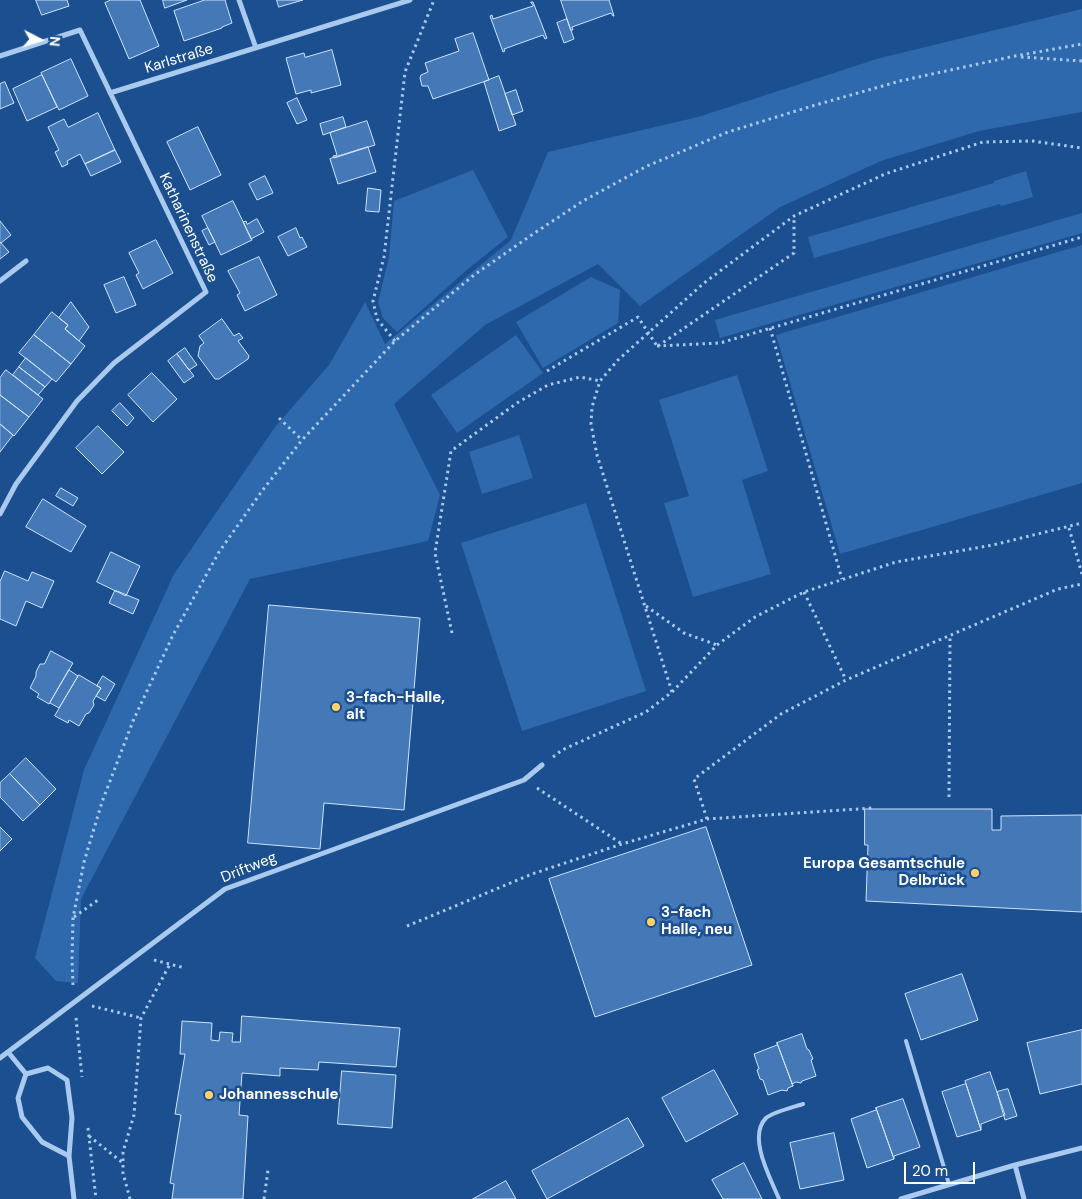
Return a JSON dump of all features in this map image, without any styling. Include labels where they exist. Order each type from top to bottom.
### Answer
[{"type":"street","points":[[239,0],[256,48]]},
{"type":"street","name":"Karlstraße","points":[[110,93],[410,0]]},
{"type":"street","name":"Katharinenstraße","points":[[0,56],[80,30],[206,292],[114,363],[77,401],[16,484],[0,514]]},
{"type":"street","points":[[0,281],[26,261]]},
{"type":"street","name":"Driftweg","points":[[0,1058],[225,889],[524,780],[542,766]]},
{"type":"street","points":[[8,1052],[26,1074]]},
{"type":"street","points":[[26,1074],[48,1068],[67,1080],[72,1118],[69,1156],[74,1199]]},
{"type":"street","points":[[26,1074],[18,1098],[22,1117],[42,1142],[69,1156]]},
{"type":"street","points":[[901,1199],[1015,1165],[1082,1148]]},
{"type":"street","points":[[1015,1165],[1024,1199]]},
{"type":"lane","points":[[906,1041],[949,1184]]},
{"type":"lane","points":[[779,1199],[761,1154],[758,1135],[761,1124],[768,1117],[803,1104]]},
{"type":"path","points":[[395,341],[377,319],[373,301],[384,257],[405,72],[434,0]]},
{"type":"path","points":[[141,1018],[75,1001],[72,960],[74,918],[84,862],[102,802],[133,721],[173,634],[219,552],[262,491],[302,440],[395,341],[474,275],[533,234],[582,201],[647,166],[728,132],[812,106],[900,82],[1015,56],[1082,44]]},
{"type":"path","points":[[1015,56],[1082,61]]},
{"type":"path","points":[[672,692],[596,447],[591,424],[592,407],[600,381],[618,360],[704,283],[794,216],[885,174],[983,142],[1032,141],[1082,148]]},
{"type":"path","points":[[657,346],[794,253],[794,216]]},
{"type":"path","points":[[657,346],[720,343],[1082,237]]},
{"type":"path","points":[[547,371],[638,317],[657,346]]},
{"type":"path","points":[[770,328],[842,579]]},
{"type":"path","points":[[452,633],[434,553],[451,451],[517,403],[548,385],[580,377],[600,381]]},
{"type":"path","points":[[279,418],[302,440]]},
{"type":"path","points":[[542,766],[562,750],[646,712],[672,692],[718,645],[755,617],[804,592],[896,562],[993,545],[1069,528],[1082,523]]},
{"type":"path","points":[[1069,528],[1082,574]]},
{"type":"path","points":[[708,819],[694,779],[781,714],[846,680],[950,635],[1058,589],[1082,584]]},
{"type":"path","points":[[804,592],[846,680]]},
{"type":"path","points":[[646,605],[684,633],[718,645]]},
{"type":"path","points":[[949,796],[950,635]]},
{"type":"path","points":[[524,780],[622,844]]},
{"type":"path","points":[[407,926],[532,874],[622,844],[708,819],[873,808]]},
{"type":"path","points":[[74,918],[98,900]]},
{"type":"path","points":[[136,955],[185,968]]},
{"type":"path","points":[[130,1199],[123,1172],[123,1152],[134,1116],[141,1018],[170,964]]},
{"type":"path","points":[[88,1136],[123,1163]]},
{"type":"path","points":[[264,1199],[268,1170]]},
{"type":"shaded area","points":[[1082,9],[1082,112],[979,131],[881,161],[780,207],[640,306],[598,264],[485,325],[394,404],[440,495],[428,541],[250,579],[81,899],[78,983],[56,981],[35,958],[84,770],[174,574],[275,427],[329,365],[365,302],[385,344],[511,240],[548,152],[698,117],[880,58]]},
{"type":"shaded area","points":[[473,170],[508,237],[469,268],[397,332],[383,318],[378,302],[389,257],[394,201]]},
{"type":"shaded area","points":[[1026,171],[1033,197],[1001,206],[1000,204],[814,258],[808,237],[994,183],[994,181]]},
{"type":"shaded area","points":[[1082,213],[1082,233],[720,338],[715,320]]},
{"type":"shaded area","points":[[1082,245],[1082,483],[840,554],[776,335]]},
{"type":"shaded area","points":[[591,277],[620,290],[618,323],[543,368],[516,322]]},
{"type":"shaded area","points":[[516,335],[543,373],[457,433],[431,395]]},
{"type":"shaded area","points":[[737,375],[768,471],[742,480],[771,574],[693,597],[664,503],[689,496],[659,400]]},
{"type":"shaded area","points":[[519,435],[533,478],[482,494],[469,452]]},
{"type":"shaded area","points":[[586,503],[646,691],[522,731],[461,543]]},
{"type":"building","points":[[36,0],[67,0],[69,6],[42,15]]},
{"type":"building","points":[[111,0],[140,0],[159,46],[129,59],[105,3]]},
{"type":"building","points":[[163,0],[187,0],[165,8]]},
{"type":"building","points":[[205,0],[225,0],[232,23],[184,41],[174,11]]},
{"type":"building","points":[[277,0],[303,0],[279,7]]},
{"type":"building","points":[[561,0],[609,0],[614,16],[611,13],[572,27],[573,30],[571,30]]},
{"type":"building","points":[[531,2],[533,2],[547,38],[545,39],[543,35],[504,49],[505,51],[503,52],[490,16],[492,15],[493,19],[533,6]]},
{"type":"building","points":[[567,19],[574,39],[564,43],[557,23]]},
{"type":"building","points":[[473,33],[489,80],[433,99],[428,86],[422,86],[420,78],[421,75],[428,72],[425,63],[459,51],[455,39]]},
{"type":"building","points":[[332,50],[341,85],[311,93],[311,90],[296,94],[286,58],[304,53],[305,57]]},
{"type":"building","points":[[71,59],[88,96],[59,110],[41,73]]},
{"type":"building","points":[[42,75],[57,107],[27,121],[13,89]]},
{"type":"building","points":[[499,76],[516,125],[499,131],[484,82]]},
{"type":"building","points":[[5,82],[14,103],[0,109],[0,84]]},
{"type":"building","points":[[516,90],[523,111],[512,115],[505,94]]},
{"type":"building","points":[[297,98],[307,120],[297,124],[287,103]]},
{"type":"building","points":[[98,113],[115,150],[85,164],[80,154],[67,161],[68,164],[62,167],[55,152],[59,150],[48,127],[64,119],[68,127]]},
{"type":"building","points":[[343,117],[346,127],[323,135],[320,124]]},
{"type":"building","points":[[367,121],[375,145],[334,158],[333,156],[337,155],[330,133]]},
{"type":"building","points":[[198,127],[221,175],[190,190],[167,142]]},
{"type":"building","points":[[368,147],[376,172],[338,184],[330,159]]},
{"type":"building","points":[[115,150],[121,162],[91,176],[85,164]]},
{"type":"building","points":[[265,176],[273,193],[257,200],[249,184]]},
{"type":"building","points":[[368,188],[381,190],[379,212],[366,211]]},
{"type":"building","points":[[233,201],[252,240],[221,255],[202,216]]},
{"type":"building","points":[[257,219],[264,232],[251,239],[243,222],[246,221],[247,224]]},
{"type":"building","points":[[0,221],[11,235],[1,243],[0,242]]},
{"type":"building","points":[[208,228],[215,242],[209,245],[202,231]]},
{"type":"building","points":[[296,228],[300,238],[302,237],[307,247],[288,256],[278,237]]},
{"type":"building","points":[[156,240],[173,273],[143,289],[136,275],[139,273],[129,253]]},
{"type":"building","points":[[0,242],[9,252],[0,259]]},
{"type":"building","points":[[259,257],[277,295],[245,311],[237,295],[240,293],[228,271]]},
{"type":"building","points":[[124,277],[136,305],[116,313],[104,285]]},
{"type":"building","points":[[71,302],[89,327],[79,341],[65,329],[68,325],[59,318]]},
{"type":"building","points":[[52,312],[68,325],[65,329],[85,346],[71,364],[34,335]]},
{"type":"building","points":[[222,319],[234,336],[239,333],[243,338],[238,341],[249,356],[248,359],[219,379],[215,379],[198,356],[200,346],[204,343],[199,336]]},
{"type":"building","points":[[34,335],[71,364],[56,382],[19,353]]},
{"type":"building","points":[[185,348],[197,365],[189,370],[177,354]]},
{"type":"building","points":[[177,354],[194,376],[184,383],[168,361]]},
{"type":"building","points":[[26,358],[52,379],[45,387],[19,367]]},
{"type":"building","points":[[19,367],[45,387],[38,395],[13,375]]},
{"type":"building","points":[[6,370],[43,399],[29,417],[0,395],[0,378]]},
{"type":"building","points":[[152,373],[177,399],[153,422],[128,395]]},
{"type":"building","points":[[0,395],[29,417],[14,436],[0,424]]},
{"type":"building","points":[[120,403],[134,418],[127,426],[112,411]]},
{"type":"building","points":[[0,424],[13,435],[0,452]]},
{"type":"building","points":[[98,426],[124,452],[102,474],[76,448]]},
{"type":"building","points":[[61,488],[78,498],[73,506],[56,496]]},
{"type":"building","points":[[43,499],[86,526],[71,552],[26,527]]},
{"type":"building","points":[[111,552],[140,566],[126,596],[97,582]]},
{"type":"building","points":[[5,571],[28,581],[32,572],[54,581],[42,608],[26,601],[16,626],[0,619],[0,582]]},
{"type":"building","points":[[117,591],[139,600],[133,614],[109,603],[114,592]]},
{"type":"building","name":"3-fach-Halle, alt","points":[[269,605],[420,618],[404,810],[324,803],[320,849],[248,843]]},
{"type":"building","points":[[51,651],[73,663],[49,704],[37,697],[39,694],[30,688],[40,664],[44,664]]},
{"type":"building","points":[[69,670],[78,676],[59,708],[50,703]]},
{"type":"building","points":[[79,675],[101,688],[93,701],[94,705],[79,726],[69,720],[68,723],[55,716]]},
{"type":"building","points":[[103,676],[115,684],[105,701],[96,696],[101,688],[97,686]]},
{"type":"building","points":[[26,758],[56,789],[40,805],[10,774]]},
{"type":"building","points":[[10,774],[40,805],[23,821],[0,797],[0,783]]},
{"type":"building","name":"Europa Gesamtschule Delbrück","points":[[865,809],[992,809],[992,830],[1001,830],[1001,816],[1082,815],[1082,912],[866,901],[868,845],[865,845]]},
{"type":"building","points":[[0,827],[12,839],[0,851]]},
{"type":"building","name":"3-fach Halle, neu","points":[[706,827],[752,965],[595,1017],[549,879]]},
{"type":"building","points":[[962,974],[978,1020],[921,1040],[905,994]]},
{"type":"building","name":"Johannesschule","points":[[242,1016],[400,1028],[396,1067],[319,1062],[318,1070],[280,1068],[280,1076],[242,1073],[239,1115],[248,1116],[243,1199],[172,1199],[174,1184],[170,1183],[181,1115],[175,1114],[185,1054],[180,1054],[182,1021],[212,1023],[211,1040],[219,1041],[220,1032],[233,1033],[232,1042],[240,1042]]},
{"type":"building","points":[[1082,1030],[1082,1084],[1040,1094],[1027,1043]]},
{"type":"building","points":[[802,1034],[813,1059],[811,1060],[816,1076],[801,1083],[796,1082],[792,1084],[777,1043]]},
{"type":"building","points":[[777,1043],[793,1086],[788,1088],[787,1091],[782,1090],[768,1095],[763,1080],[760,1079],[754,1054],[777,1045]]},
{"type":"building","points":[[714,1070],[738,1114],[686,1142],[662,1098]]},
{"type":"building","points":[[342,1071],[396,1075],[392,1128],[338,1124]]},
{"type":"building","points":[[990,1072],[1005,1115],[981,1124],[981,1130],[965,1081]]},
{"type":"building","points":[[966,1084],[981,1130],[957,1137],[942,1092]]},
{"type":"building","points":[[1008,1089],[1017,1116],[1005,1120],[997,1092]]},
{"type":"building","points":[[903,1099],[920,1147],[894,1156],[894,1159],[876,1108]]},
{"type":"building","points":[[876,1108],[894,1159],[867,1168],[851,1119],[876,1110]]},
{"type":"building","points":[[628,1118],[644,1146],[547,1199],[532,1171]]},
{"type":"building","points":[[834,1133],[844,1180],[800,1189],[790,1143]]},
{"type":"building","points":[[744,1163],[762,1199],[723,1199],[712,1180]]},
{"type":"building","points":[[506,1181],[516,1199],[473,1199]]},
{"type":"place","name":"3-fach-Halle, alt","points":[[336,707]]},
{"type":"place","name":"Europa Gesamtschule Delbrück","points":[[975,873]]},
{"type":"place","name":"3-fach Halle, neu","points":[[651,922]]},
{"type":"place","name":"Johannesschule","points":[[209,1095]]}]
